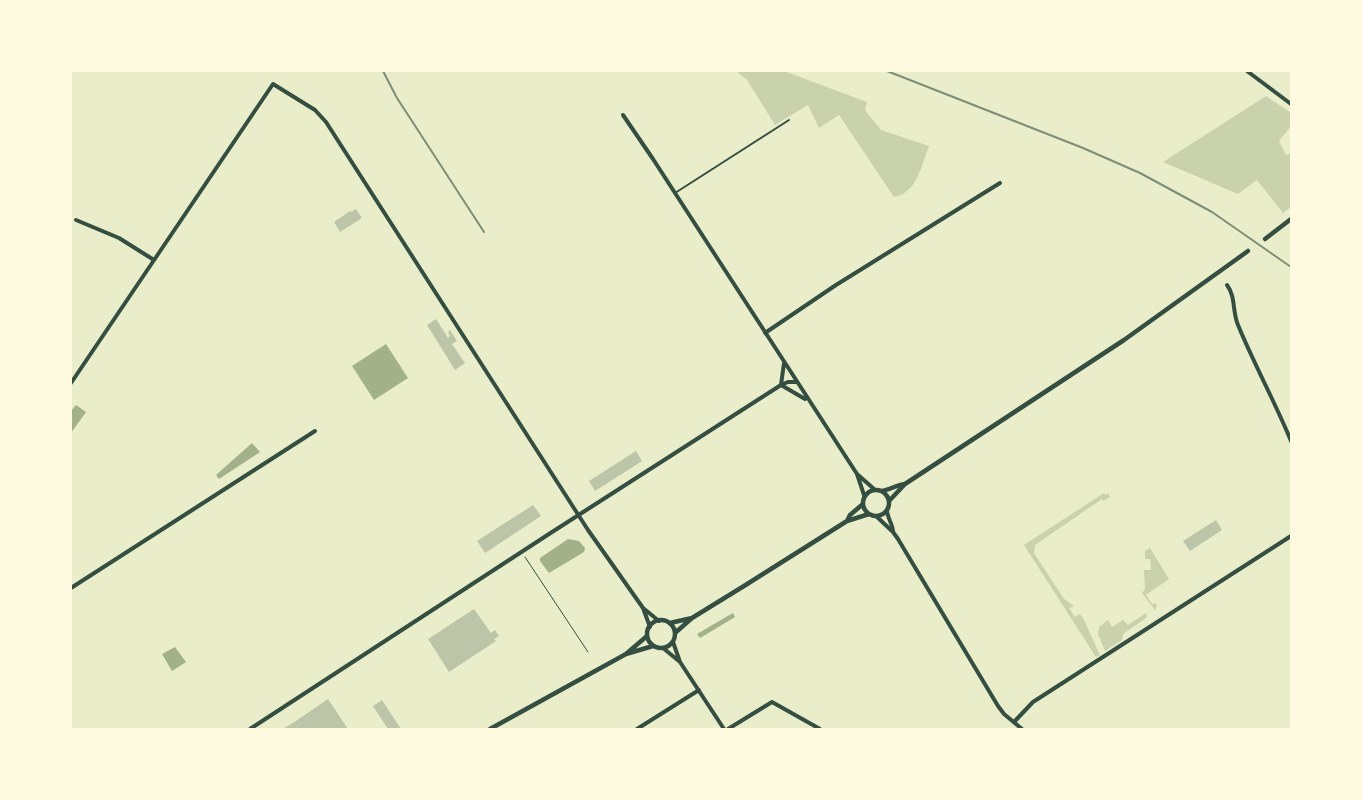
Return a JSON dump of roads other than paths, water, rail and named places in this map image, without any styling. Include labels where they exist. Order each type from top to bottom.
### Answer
[{"type":"street","points":[[1246,71],[1291,104]]},
{"type":"street","points":[[71,383],[273,84],[315,110],[326,122],[579,515],[643,608],[650,627]]},
{"type":"street","points":[[623,116],[857,474],[874,489],[886,495],[889,502]]},
{"type":"street","points":[[765,334],[836,285],[1000,183]]},
{"type":"street","points":[[1265,239],[1291,219]]},
{"type":"street","points":[[76,220],[119,238],[154,260]]},
{"type":"street","points":[[893,532],[887,510],[889,502],[905,484],[1124,340],[1248,251]]},
{"type":"street","points":[[1227,284],[1233,294],[1234,310],[1238,325],[1269,388],[1291,442]]},
{"type":"street","points":[[781,385],[784,362]]},
{"type":"street","points":[[250,729],[781,385],[788,382],[797,382]]},
{"type":"street","points":[[781,385],[808,401]]},
{"type":"street","points":[[71,588],[315,431]]},
{"type":"street","points":[[847,521],[850,515],[862,504],[864,496],[857,474]]},
{"type":"street","points":[[881,491],[889,490],[899,484],[905,484]]},
{"type":"street","points":[[864,496],[874,489]]},
{"type":"street","points":[[862,504],[865,510],[876,516],[893,532],[998,706],[1004,714],[1022,729]]},
{"type":"street","points":[[876,516],[887,510]]},
{"type":"street","points":[[820,729],[772,702],[726,729],[680,662],[673,642],[675,633],[692,618],[847,521],[870,514]]},
{"type":"street","points":[[1014,722],[1033,702],[1291,536]]},
{"type":"street","points":[[643,608],[659,621],[670,623],[692,618]]},
{"type":"street","points":[[490,729],[626,654],[647,636],[650,627],[659,621]]},
{"type":"street","points":[[670,623],[675,633]]},
{"type":"street","points":[[647,636],[653,646]]},
{"type":"street","points":[[663,648],[673,642]]},
{"type":"street","points":[[626,654],[653,646],[663,648],[680,662]]},
{"type":"street","points":[[637,729],[699,690]]},
{"type":"lane","points":[[675,193],[789,120]]},
{"type":"railway","points":[[383,71],[397,98],[484,232]]},
{"type":"railway","points":[[887,71],[1083,148],[1140,173],[1212,212],[1291,267]]}]
